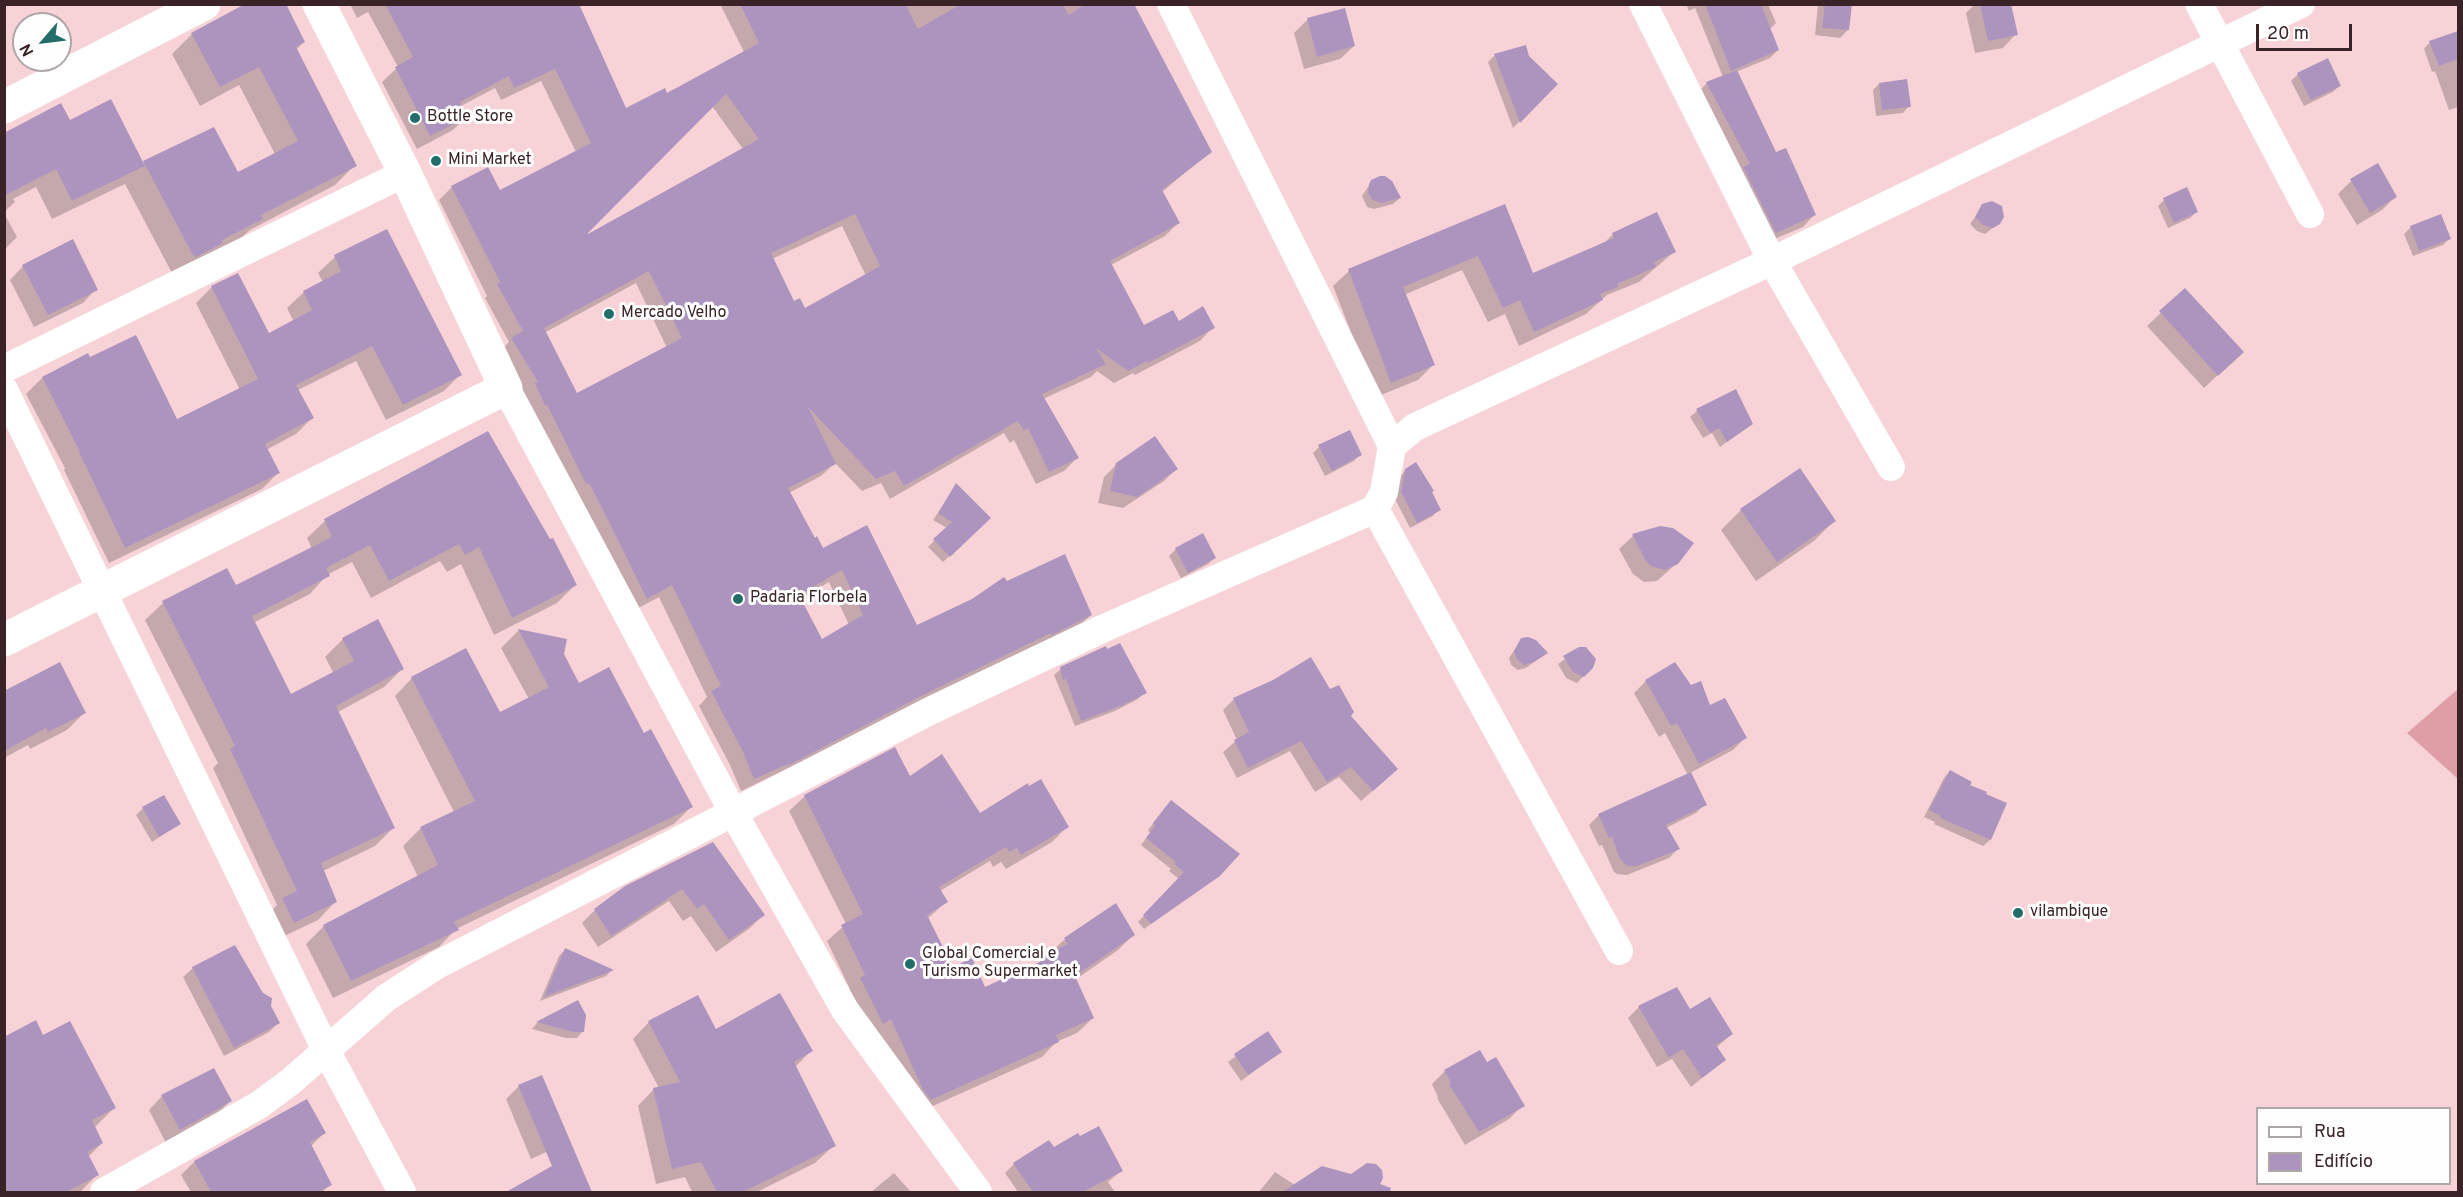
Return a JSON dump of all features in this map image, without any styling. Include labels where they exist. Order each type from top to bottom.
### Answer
[{"type":"main road","points":[[4,107],[204,4]]},
{"type":"main road","points":[[4,640],[506,388],[405,173],[319,4]]},
{"type":"street","points":[[104,1192],[259,1105],[290,1082],[386,998],[436,965],[930,711],[1102,629],[1375,509],[1383,492],[1392,446],[1171,4]]},
{"type":"street","points":[[1643,4],[1772,261],[1891,467]]},
{"type":"street","points":[[2199,4],[2310,214]]},
{"type":"street","points":[[1392,446],[1415,427],[1772,261],[2301,4]]},
{"type":"street","points":[[4,369],[405,173]]},
{"type":"street","points":[[506,388],[733,812],[845,1010],[978,1192]]},
{"type":"street","points":[[4,390],[326,1050],[402,1192]]},
{"type":"street","points":[[1375,509],[1619,951]]},
{"type":"shaded area","points":[[2458,689],[2458,779],[2407,733]]},
{"type":"building","points":[[245,4],[286,4],[305,42],[296,47],[357,166],[261,215],[263,219],[222,240],[223,243],[196,257],[143,161],[214,127],[238,172],[298,141],[259,67],[220,87],[191,33]]},
{"type":"building","points":[[385,4],[579,4],[626,108],[665,88],[667,93],[759,43],[740,4],[905,4],[918,29],[961,4],[1062,4],[1069,15],[1085,4],[1134,4],[1212,152],[1162,190],[1180,223],[1110,261],[1144,325],[1173,310],[1179,321],[1203,306],[1215,328],[1128,371],[1096,348],[1106,364],[1042,394],[1079,458],[1049,472],[1028,428],[1024,431],[1018,421],[904,486],[895,471],[876,479],[808,407],[836,464],[788,488],[815,538],[817,536],[823,548],[867,525],[917,625],[972,599],[1004,577],[1007,581],[1065,554],[1092,615],[923,695],[789,765],[754,779],[743,752],[711,691],[721,686],[672,585],[647,599],[589,483],[586,484],[547,405],[545,406],[535,383],[538,382],[511,338],[523,331],[497,284],[500,282],[451,186],[488,167],[500,190],[591,143],[555,69],[514,88],[509,76],[460,102],[468,117],[430,136],[395,67],[413,57]],"holes":[[[726,94],[759,139],[588,233]],[[855,214],[880,266],[805,308],[800,298],[794,301],[771,253]],[[649,271],[682,338],[577,393],[544,328]],[[842,570],[863,615],[822,639],[799,595]]]},
{"type":"building","points":[[1705,4],[1761,4],[1779,50],[1731,71]]},
{"type":"building","points":[[1825,4],[1852,4],[1849,30],[1822,28]]},
{"type":"building","points":[[1980,4],[2011,4],[2018,35],[1988,41]]},
{"type":"building","points":[[1345,8],[1355,46],[1317,57],[1307,18]]},
{"type":"building","points":[[2458,31],[2458,59],[2439,66],[2429,41]]},
{"type":"building","points":[[1526,45],[1529,56],[1558,84],[1520,123],[1494,54]]},
{"type":"building","points":[[2328,58],[2341,86],[2311,100],[2297,73]]},
{"type":"building","points":[[1737,70],[1776,152],[1786,148],[1816,215],[1776,233],[1743,167],[1750,164],[1706,82]]},
{"type":"building","points":[[1907,79],[1911,107],[1882,110],[1879,83]]},
{"type":"building","points":[[111,99],[145,166],[72,201],[56,169],[4,196],[4,133],[61,103],[70,120]]},
{"type":"building","points":[[2378,163],[2397,197],[2370,213],[2350,179]]},
{"type":"building","points":[[1385,176],[1392,181],[1401,198],[1381,203],[1373,200],[1368,193],[1369,184],[1371,180]]},
{"type":"building","points":[[2187,187],[2198,212],[2174,223],[2163,198]]},
{"type":"building","points":[[1992,201],[2002,206],[2004,217],[2000,224],[1993,228],[1983,225],[1975,217],[1982,204]]},
{"type":"building","points":[[1505,204],[1533,273],[1614,238],[1612,233],[1657,212],[1676,252],[1654,262],[1656,267],[1600,294],[1603,300],[1534,332],[1520,300],[1503,308],[1478,256],[1403,287],[1435,365],[1391,383],[1348,269]]},
{"type":"building","points":[[2441,214],[2451,239],[2419,251],[2410,226]]},
{"type":"building","points":[[387,229],[462,375],[403,405],[372,346],[296,385],[314,418],[265,444],[280,473],[125,548],[42,377],[88,353],[90,357],[136,335],[177,419],[258,379],[211,286],[238,273],[269,333],[312,310],[303,291],[341,271],[334,255]]},
{"type":"building","points":[[73,239],[98,290],[48,315],[22,265]]},
{"type":"building","points":[[2185,288],[2244,352],[2218,376],[2159,311]]},
{"type":"building","points":[[1736,389],[1753,424],[1727,442],[1719,428],[1710,433],[1696,409]]},
{"type":"building","points":[[1350,430],[1362,455],[1332,471],[1318,445]]},
{"type":"building","points":[[488,431],[550,539],[553,538],[577,585],[512,618],[479,547],[465,555],[459,544],[389,581],[370,545],[326,568],[330,576],[252,616],[291,694],[354,661],[342,638],[378,619],[404,669],[336,706],[395,828],[321,863],[337,902],[294,923],[282,898],[297,891],[230,749],[235,746],[162,601],[227,568],[236,585],[332,537],[324,519]]},
{"type":"building","points":[[1155,436],[1178,469],[1137,497],[1110,491],[1116,463]]},
{"type":"building","points":[[1416,462],[1434,491],[1432,492],[1441,510],[1417,523],[1401,492],[1405,469]]},
{"type":"building","points":[[1800,468],[1836,521],[1777,562],[1740,509]]},
{"type":"building","points":[[956,483],[991,518],[950,557],[933,539],[952,522],[938,513]]},
{"type":"building","points":[[1660,526],[1673,528],[1694,543],[1678,564],[1665,570],[1651,566],[1646,561],[1632,534]]},
{"type":"building","points":[[1203,533],[1216,558],[1188,573],[1175,548]]},
{"type":"building","points":[[518,629],[567,639],[564,654],[579,683],[609,667],[644,733],[651,729],[693,807],[454,922],[459,930],[351,981],[323,925],[438,865],[420,827],[475,801],[411,677],[466,648],[500,712],[549,687]]},
{"type":"building","points":[[1528,637],[1536,640],[1548,653],[1524,665],[1517,659],[1514,651],[1521,638]]},
{"type":"building","points":[[1120,643],[1147,693],[1081,721],[1066,679],[1063,680],[1060,667],[1106,646],[1107,649]]},
{"type":"building","points":[[1579,647],[1586,647],[1596,659],[1593,668],[1584,677],[1573,672],[1563,656]]},
{"type":"building","points":[[1311,657],[1330,689],[1339,685],[1354,712],[1351,716],[1398,769],[1373,791],[1351,767],[1327,782],[1301,741],[1248,768],[1234,740],[1249,732],[1233,698],[1273,680]]},
{"type":"building","points":[[60,662],[86,713],[48,732],[46,728],[4,751],[4,691]]},
{"type":"building","points":[[1675,662],[1691,685],[1701,681],[1710,705],[1725,698],[1747,738],[1699,764],[1677,723],[1671,726],[1645,680]]},
{"type":"building","points":[[895,747],[910,776],[942,754],[980,813],[1028,783],[1029,786],[1041,779],[1069,827],[1021,855],[1017,848],[1009,852],[1006,847],[939,887],[948,902],[927,915],[953,967],[972,958],[985,987],[1044,960],[1042,956],[1068,944],[1064,938],[1116,903],[1135,935],[1075,976],[1094,1018],[1056,1035],[1059,1042],[931,1100],[922,1088],[891,1019],[883,1024],[860,978],[865,975],[841,925],[863,914],[804,795]]},
{"type":"building","points":[[1950,770],[1972,782],[1970,785],[2007,803],[1991,840],[1940,818],[1941,816],[1929,810]]},
{"type":"building","points":[[1691,772],[1707,805],[1666,825],[1680,849],[1637,866],[1627,866],[1620,859],[1612,837],[1609,838],[1598,814]]},
{"type":"building","points":[[164,795],[181,824],[159,837],[142,807]]},
{"type":"building","points":[[1171,800],[1240,854],[1220,876],[1151,924],[1143,915],[1184,872],[1174,864],[1176,862],[1146,838],[1155,826],[1153,823]]},
{"type":"building","points":[[713,842],[765,915],[729,940],[704,904],[697,909],[682,889],[611,936],[594,909],[625,886]]},
{"type":"building","points":[[235,945],[263,993],[272,998],[271,1006],[280,1023],[234,1048],[192,967]]},
{"type":"building","points":[[565,948],[614,970],[544,997]]},
{"type":"building","points":[[1677,987],[1690,1009],[1710,997],[1733,1034],[1716,1045],[1726,1060],[1702,1078],[1683,1049],[1669,1058],[1638,1006]]},
{"type":"building","points":[[780,993],[813,1051],[794,1062],[836,1146],[743,1192],[717,1192],[701,1162],[672,1169],[653,1088],[680,1082],[648,1021],[698,995],[716,1029]]},
{"type":"building","points":[[578,1000],[586,1015],[584,1032],[573,1032],[536,1022]]},
{"type":"building","points":[[36,1020],[43,1035],[70,1021],[116,1108],[92,1120],[103,1143],[87,1152],[99,1175],[66,1192],[4,1192],[4,1037]]},
{"type":"building","points":[[1268,1031],[1282,1052],[1248,1075],[1234,1054]]},
{"type":"building","points":[[1480,1050],[1487,1062],[1496,1057],[1525,1106],[1479,1132],[1449,1084],[1451,1083],[1444,1070]]},
{"type":"building","points":[[214,1068],[232,1101],[180,1130],[161,1095]]},
{"type":"building","points":[[542,1075],[592,1192],[506,1192],[552,1166],[518,1085]]},
{"type":"building","points":[[307,1099],[326,1133],[310,1142],[332,1185],[318,1192],[211,1192],[194,1161]]},
{"type":"building","points":[[1099,1126],[1123,1171],[1083,1192],[1033,1192],[1013,1163],[1049,1140],[1054,1147],[1078,1133],[1080,1136]]},
{"type":"building","points":[[1367,1163],[1376,1164],[1382,1170],[1383,1178],[1380,1184],[1391,1188],[1390,1192],[1282,1192],[1322,1166],[1351,1174]]},
{"type":"place","name":"Bottle Store","points":[[415,118]]},
{"type":"place","name":"Mini Market","points":[[436,161]]},
{"type":"place","name":"Mercado Velho","points":[[609,314]]},
{"type":"place","name":"Padaria Florbela","points":[[738,599]]},
{"type":"place","name":"vilambique","points":[[2018,913]]},
{"type":"place","name":"Global Comercial e Turismo Supermarket","points":[[910,964]]}]
